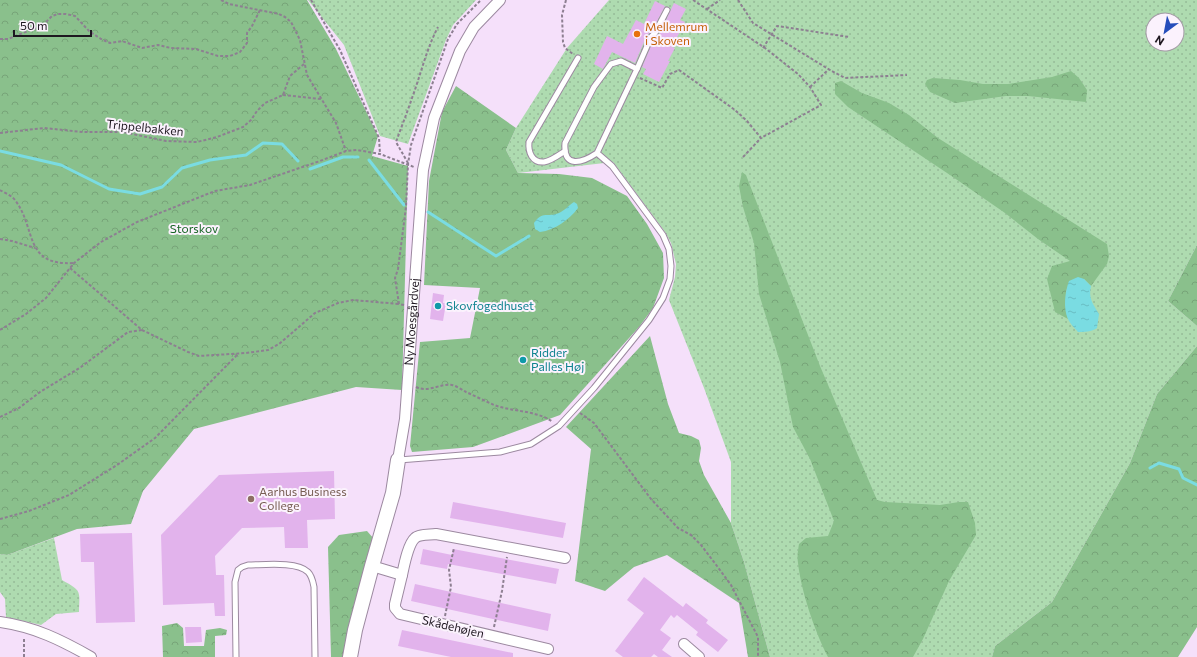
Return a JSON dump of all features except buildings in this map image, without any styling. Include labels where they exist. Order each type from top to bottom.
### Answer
[{"type":"street","name":"Ny Moesgårdvej","points":[[350,657],[355,630],[393,493],[405,419],[423,170],[434,118],[460,51],[474,27],[500,0]]},
{"type":"street","name":"Skådehøjen","points":[[548,649],[403,616],[397,611],[395,604],[411,544],[414,539],[420,536],[436,534],[565,558]]},
{"type":"street","points":[[372,566],[402,575]]},
{"type":"street","points":[[0,622],[25,627],[50,636],[91,657]]},
{"type":"street","points":[[684,644],[699,657]]},
{"type":"lane","points":[[637,69],[621,61],[611,64],[594,87],[565,143],[564,151],[573,161],[580,162],[587,160],[597,153],[637,69],[650,37],[656,32],[667,10]]},
{"type":"lane","points":[[564,151],[551,160],[544,162],[537,161],[531,156],[528,150],[529,142],[578,58]]},
{"type":"lane","points":[[398,460],[500,452],[531,444],[559,426],[594,388],[649,320],[663,298],[670,279],[671,266],[669,249],[662,235],[612,166],[597,153]]},
{"type":"lane","points":[[236,657],[235,582],[238,570],[248,565],[291,565],[308,572],[312,579],[314,587],[315,657]]},
{"type":"path","points":[[221,0],[229,4],[279,14],[291,22],[300,40],[307,76],[336,123],[346,151]]},
{"type":"path","points":[[311,0],[340,50],[379,138],[380,154]]},
{"type":"path","points":[[399,304],[395,278],[398,269],[406,207],[408,164],[411,145],[448,39],[458,24],[480,0]]},
{"type":"path","points":[[566,0],[562,15],[562,42],[565,48],[578,58]]},
{"type":"path","points":[[693,0],[798,74],[810,87],[821,105],[761,138],[743,157]]},
{"type":"path","points":[[707,9],[720,0]]},
{"type":"path","points":[[738,0],[753,23],[845,78],[907,75]]},
{"type":"path","points":[[0,39],[8,39],[43,25],[52,16],[66,14],[75,16],[89,31],[110,43],[122,41],[142,48],[158,45],[171,48],[196,49],[218,56],[230,56],[240,52],[247,43],[247,33],[260,10]]},
{"type":"path","points":[[763,48],[773,35],[777,26],[849,37]]},
{"type":"path","points":[[408,164],[396,142],[413,98],[423,62],[438,27]]},
{"type":"path","points":[[304,64],[290,76],[283,95],[321,99]]},
{"type":"path","points":[[810,87],[829,69]]},
{"type":"path","points":[[634,74],[662,88],[670,74],[680,70],[735,110],[747,121],[761,138]]},
{"type":"path","name":"Trippelbakken","points":[[0,133],[44,128],[83,132],[123,132],[166,141],[197,142],[242,127],[251,120],[265,103],[283,95]]},
{"type":"path","points":[[0,330],[26,314],[46,298],[74,263],[101,242],[137,222],[215,191],[250,185],[346,151],[357,150],[380,154],[423,170]]},
{"type":"path","points":[[0,190],[14,199],[20,209],[35,248],[42,256],[62,264],[74,263]]},
{"type":"path","points":[[0,239],[12,240],[35,248]]},
{"type":"path","points":[[70,268],[142,330],[199,356],[238,354],[268,350],[278,344],[315,313],[338,303],[353,300],[399,304],[413,307]]},
{"type":"path","points":[[0,416],[20,408],[40,392],[81,367],[128,332],[142,330]]},
{"type":"path","points":[[0,519],[29,511],[69,495],[117,465],[154,438],[238,354]]},
{"type":"path","points":[[407,385],[427,389],[455,385],[493,404],[517,411],[538,414],[546,417],[559,426]]},
{"type":"path","points":[[574,410],[594,423],[652,499],[678,528],[702,545],[718,566],[731,585],[758,637],[758,657]]},
{"type":"path","points":[[443,625],[451,587],[449,570],[455,538]]},
{"type":"path","points":[[492,636],[502,591],[508,548]]},
{"type":"path","points":[[24,657],[25,627]]},
{"type":"shaded area","points":[[308,0],[476,0],[453,25],[446,40],[408,144],[380,136],[344,45]]},
{"type":"shaded area","points":[[609,0],[1197,0],[1197,245],[1168,301],[1197,326],[1197,346],[1157,394],[1130,463],[1052,602],[995,646],[992,657],[770,657],[744,562],[731,523],[731,462],[704,388],[669,300],[675,277],[676,264],[671,243],[665,232],[613,162],[518,173],[506,150],[516,128],[567,48]]},
{"type":"shaded area","points":[[54,538],[62,580],[73,586],[78,592],[79,612],[56,614],[41,625],[6,617],[5,599],[0,592],[0,554],[7,555]]},
{"type":"green space","name":"Storskov","points":[[0,0],[307,0],[336,49],[378,136],[372,156],[408,166],[402,390],[356,387],[194,429],[143,491],[131,524],[77,529],[7,555],[0,554]]},
{"type":"green space","points":[[1071,71],[1079,78],[1087,90],[1086,102],[1028,96],[1006,96],[955,103],[930,92],[925,84],[927,80],[933,78],[960,80],[983,84],[1008,84],[1052,77]]},
{"type":"green space","points":[[841,81],[862,93],[889,103],[909,115],[938,138],[1107,244],[1109,256],[1107,264],[1091,286],[1084,279],[1066,290],[1066,310],[1068,319],[1055,312],[1047,279],[1052,266],[1070,261],[1038,239],[1005,213],[848,107],[835,94],[835,83]]},
{"type":"green space","points":[[456,86],[516,128],[506,150],[518,173],[559,174],[592,178],[627,196],[647,224],[663,253],[664,278],[653,308],[639,327],[560,415],[473,447],[412,452],[410,446],[420,342],[470,338],[480,288],[424,285],[429,181],[442,112]]},
{"type":"green space","points":[[742,172],[746,175],[820,366],[877,500],[885,502],[940,505],[968,502],[975,523],[976,535],[949,581],[923,639],[913,657],[828,657],[814,624],[802,586],[798,558],[799,544],[806,538],[828,536],[834,521],[810,459],[793,427],[780,362],[759,294],[754,243],[743,207],[739,186]]},
{"type":"green space","points":[[1197,245],[1197,326],[1168,301]]},
{"type":"green space","points":[[650,336],[668,404],[679,433],[699,440],[701,448],[699,461],[704,475],[731,523],[744,562],[770,657],[748,657],[739,603],[667,555],[634,567],[605,591],[575,581],[591,449],[566,427]]},
{"type":"green space","points":[[1197,346],[1197,627],[1178,657],[992,657],[995,646],[1052,602],[1130,463],[1157,394]]},
{"type":"green space","points":[[367,531],[374,539],[345,657],[331,657],[328,547],[339,535]]},
{"type":"green space","points":[[177,623],[183,628],[184,646],[204,646],[206,630],[220,628],[227,630],[226,635],[215,636],[215,657],[163,657],[162,626]]},
{"type":"water","points":[[574,202],[577,204],[578,208],[561,224],[546,231],[540,232],[535,229],[534,223],[537,219],[543,215],[559,213]]},
{"type":"water","points":[[1078,277],[1084,279],[1091,286],[1090,294],[1093,304],[1099,314],[1097,328],[1085,332],[1078,332],[1070,323],[1065,310],[1065,300],[1069,281]]},
{"type":"waterway","points":[[0,151],[61,165],[109,189],[140,194],[162,187],[182,168],[210,160],[246,155],[263,143],[282,144],[298,161]]},
{"type":"waterway","points":[[310,169],[343,157],[358,157]]},
{"type":"waterway","points":[[369,160],[404,205]]},
{"type":"waterway","points":[[428,212],[496,256],[529,236]]},
{"type":"waterway","points":[[1150,468],[1159,463],[1179,469],[1183,478],[1197,485]]},
{"type":"place","name":"Mellemrum i Skoven","points":[[637,34]]},
{"type":"place","name":"Skovfogedhuset","points":[[438,306]]},
{"type":"place","name":"Ridder Palles Høj","points":[[523,360]]},
{"type":"place","name":"Aarhus Business College","points":[[251,499]]}]
